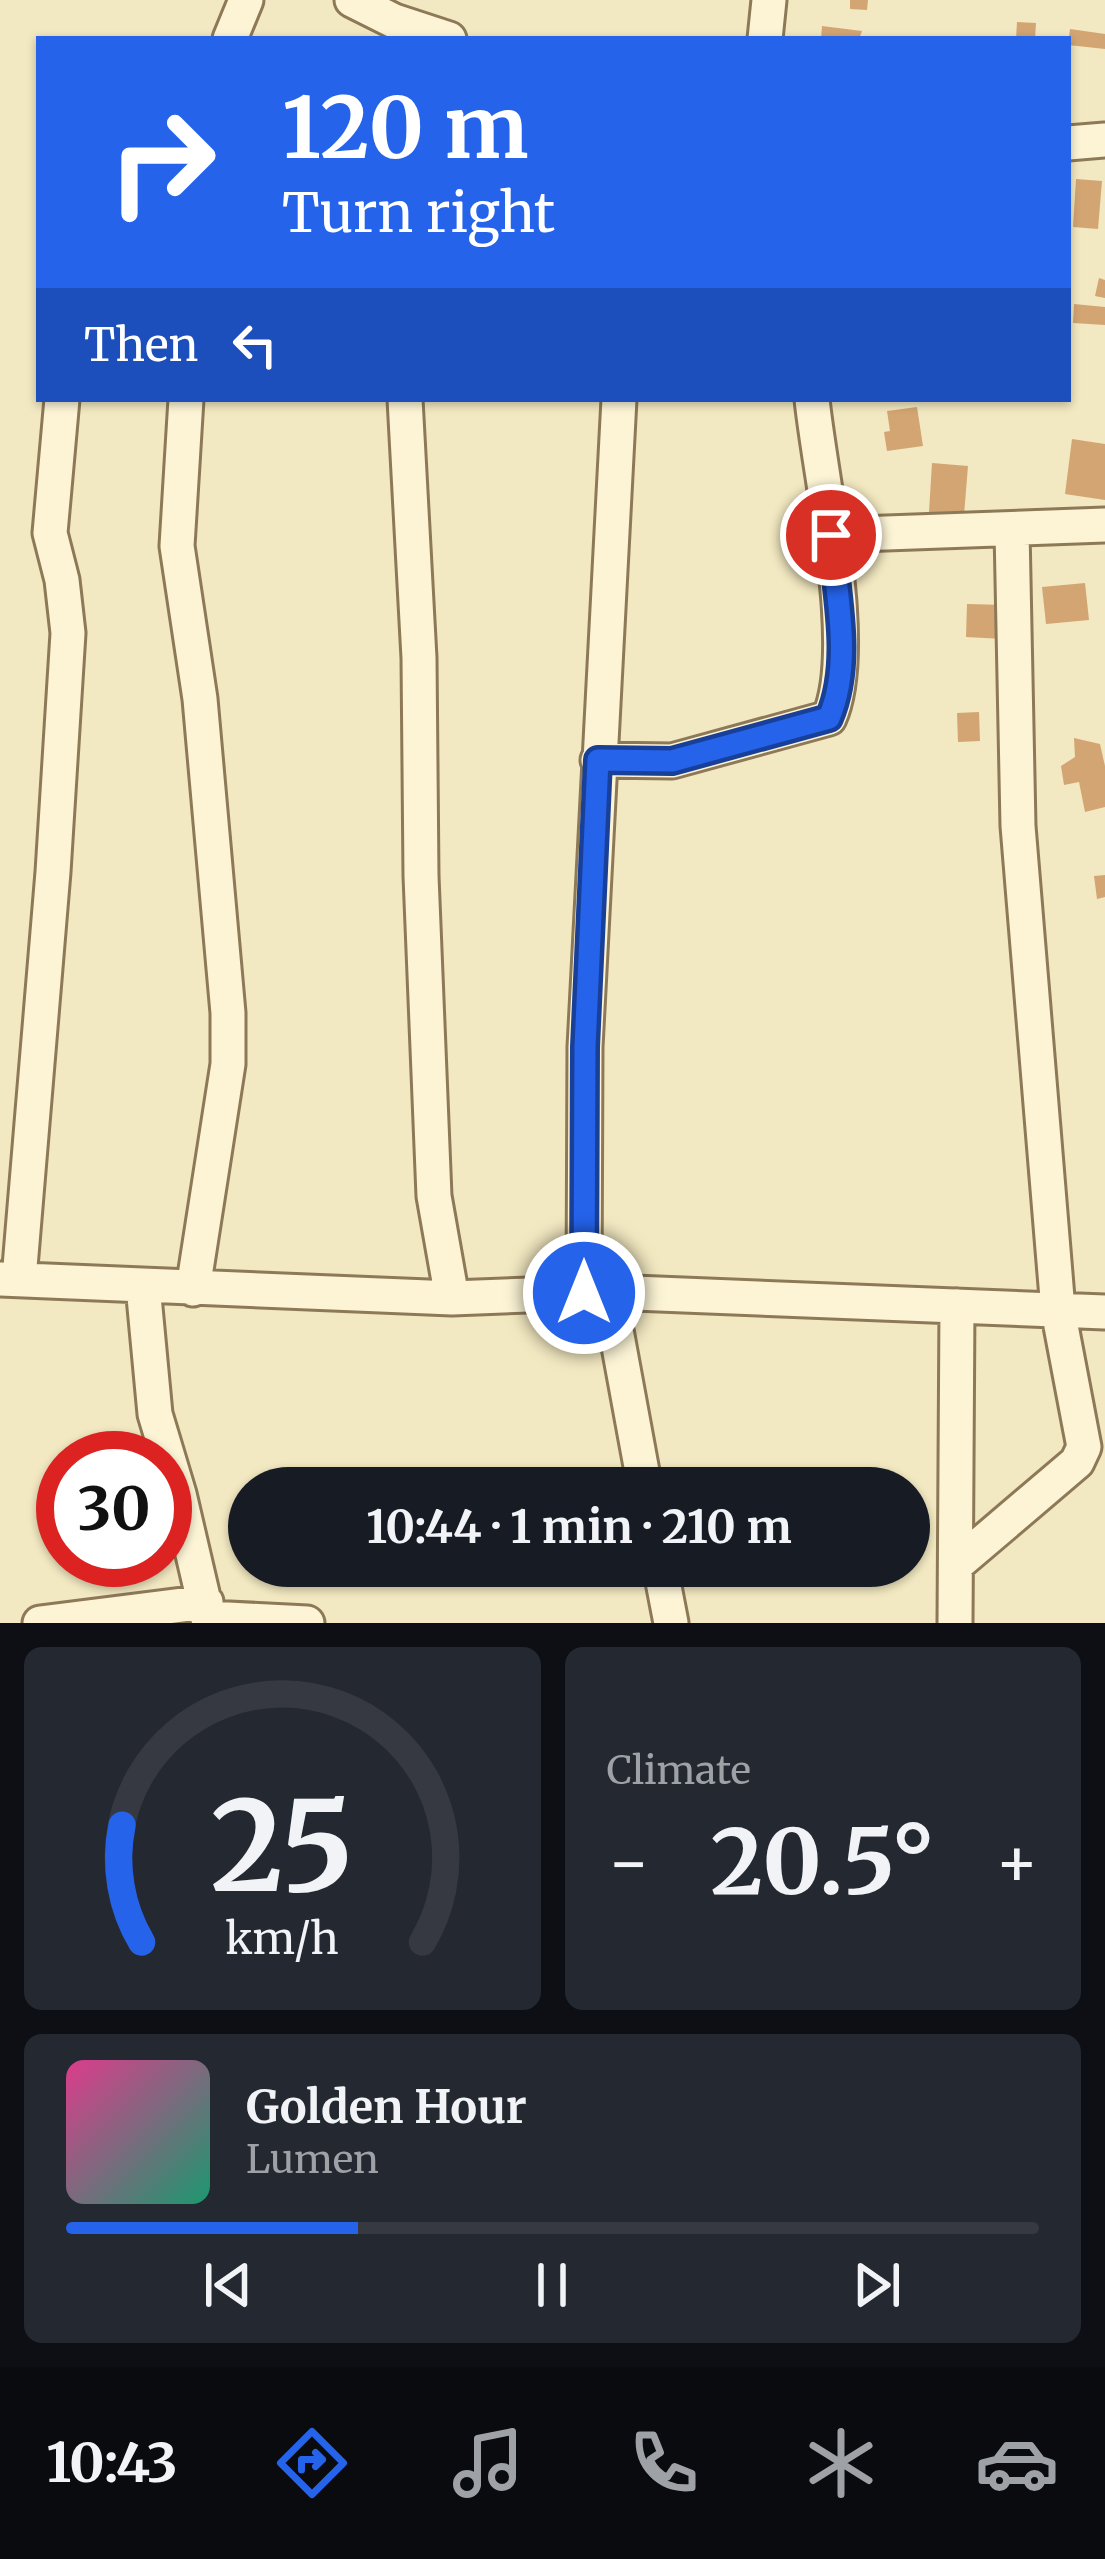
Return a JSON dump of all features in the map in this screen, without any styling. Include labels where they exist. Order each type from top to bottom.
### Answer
[{"type":"street","points":[[231,36],[246,0]]},
{"type":"street","points":[[352,0],[394,22],[439,36]]},
{"type":"street","points":[[765,36],[770,0]]},
{"type":"street","points":[[1071,143],[1105,140]]},
{"type":"street","points":[[62,402],[50,533],[68,633],[53,872],[9,1279],[452,1298],[596,1292],[1105,1312]]},
{"type":"street","points":[[186,402],[177,546],[200,699],[229,1064],[193,1288]]},
{"type":"street","points":[[405,402],[419,658],[421,876],[434,1196],[452,1298]]},
{"type":"street","points":[[619,402],[585,1047],[596,1292],[640,1467]]},
{"type":"street","points":[[598,760],[672,761],[829,718],[841,646],[812,402]]},
{"type":"street","points":[[831,535],[1105,525]]},
{"type":"street","points":[[956,1565],[1077,1462],[1084,1448],[1058,1310],[1018,826],[1012,530]]},
{"type":"street","points":[[143,1286],[155,1414],[208,1614]]},
{"type":"street","points":[[955,1623],[957,1306]]},
{"type":"street","points":[[664,1587],[671,1623]]},
{"type":"street","points":[[40,1623],[208,1614],[307,1623]]},
{"type":"building","points":[[850,0],[868,0],[867,10],[850,9]]},
{"type":"building","points":[[1017,22],[1036,23],[1035,36],[1016,36]]},
{"type":"building","points":[[822,26],[862,31],[860,36],[821,36]]},
{"type":"building","points":[[1070,29],[1105,34],[1105,49],[1071,45]]},
{"type":"building","points":[[1076,179],[1102,181],[1098,229],[1073,227]]},
{"type":"building","points":[[1099,278],[1105,280],[1105,298],[1095,296]]},
{"type":"building","points":[[1074,304],[1105,307],[1105,325],[1073,323]]},
{"type":"building","points":[[917,407],[923,446],[887,451],[887,411]]},
{"type":"building","points":[[1072,439],[1105,444],[1105,500],[1065,494]]},
{"type":"building","points":[[932,463],[968,466],[964,515],[929,512]]},
{"type":"building","points":[[1085,583],[1089,620],[1046,624],[1042,587]]},
{"type":"building","points":[[967,604],[1005,605],[1003,639],[966,637]]},
{"type":"building","points":[[979,712],[980,741],[958,742],[957,713]]},
{"type":"building","points":[[1074,738],[1100,744],[1105,807],[1085,812],[1079,782],[1064,785],[1061,766],[1075,757]]},
{"type":"building","points":[[1105,875],[1105,897],[1097,899],[1094,876]]},
{"type":"route","points":[[584,1293],[585,1047],[598,760],[672,761],[829,718],[841,646],[831,535]]}]
